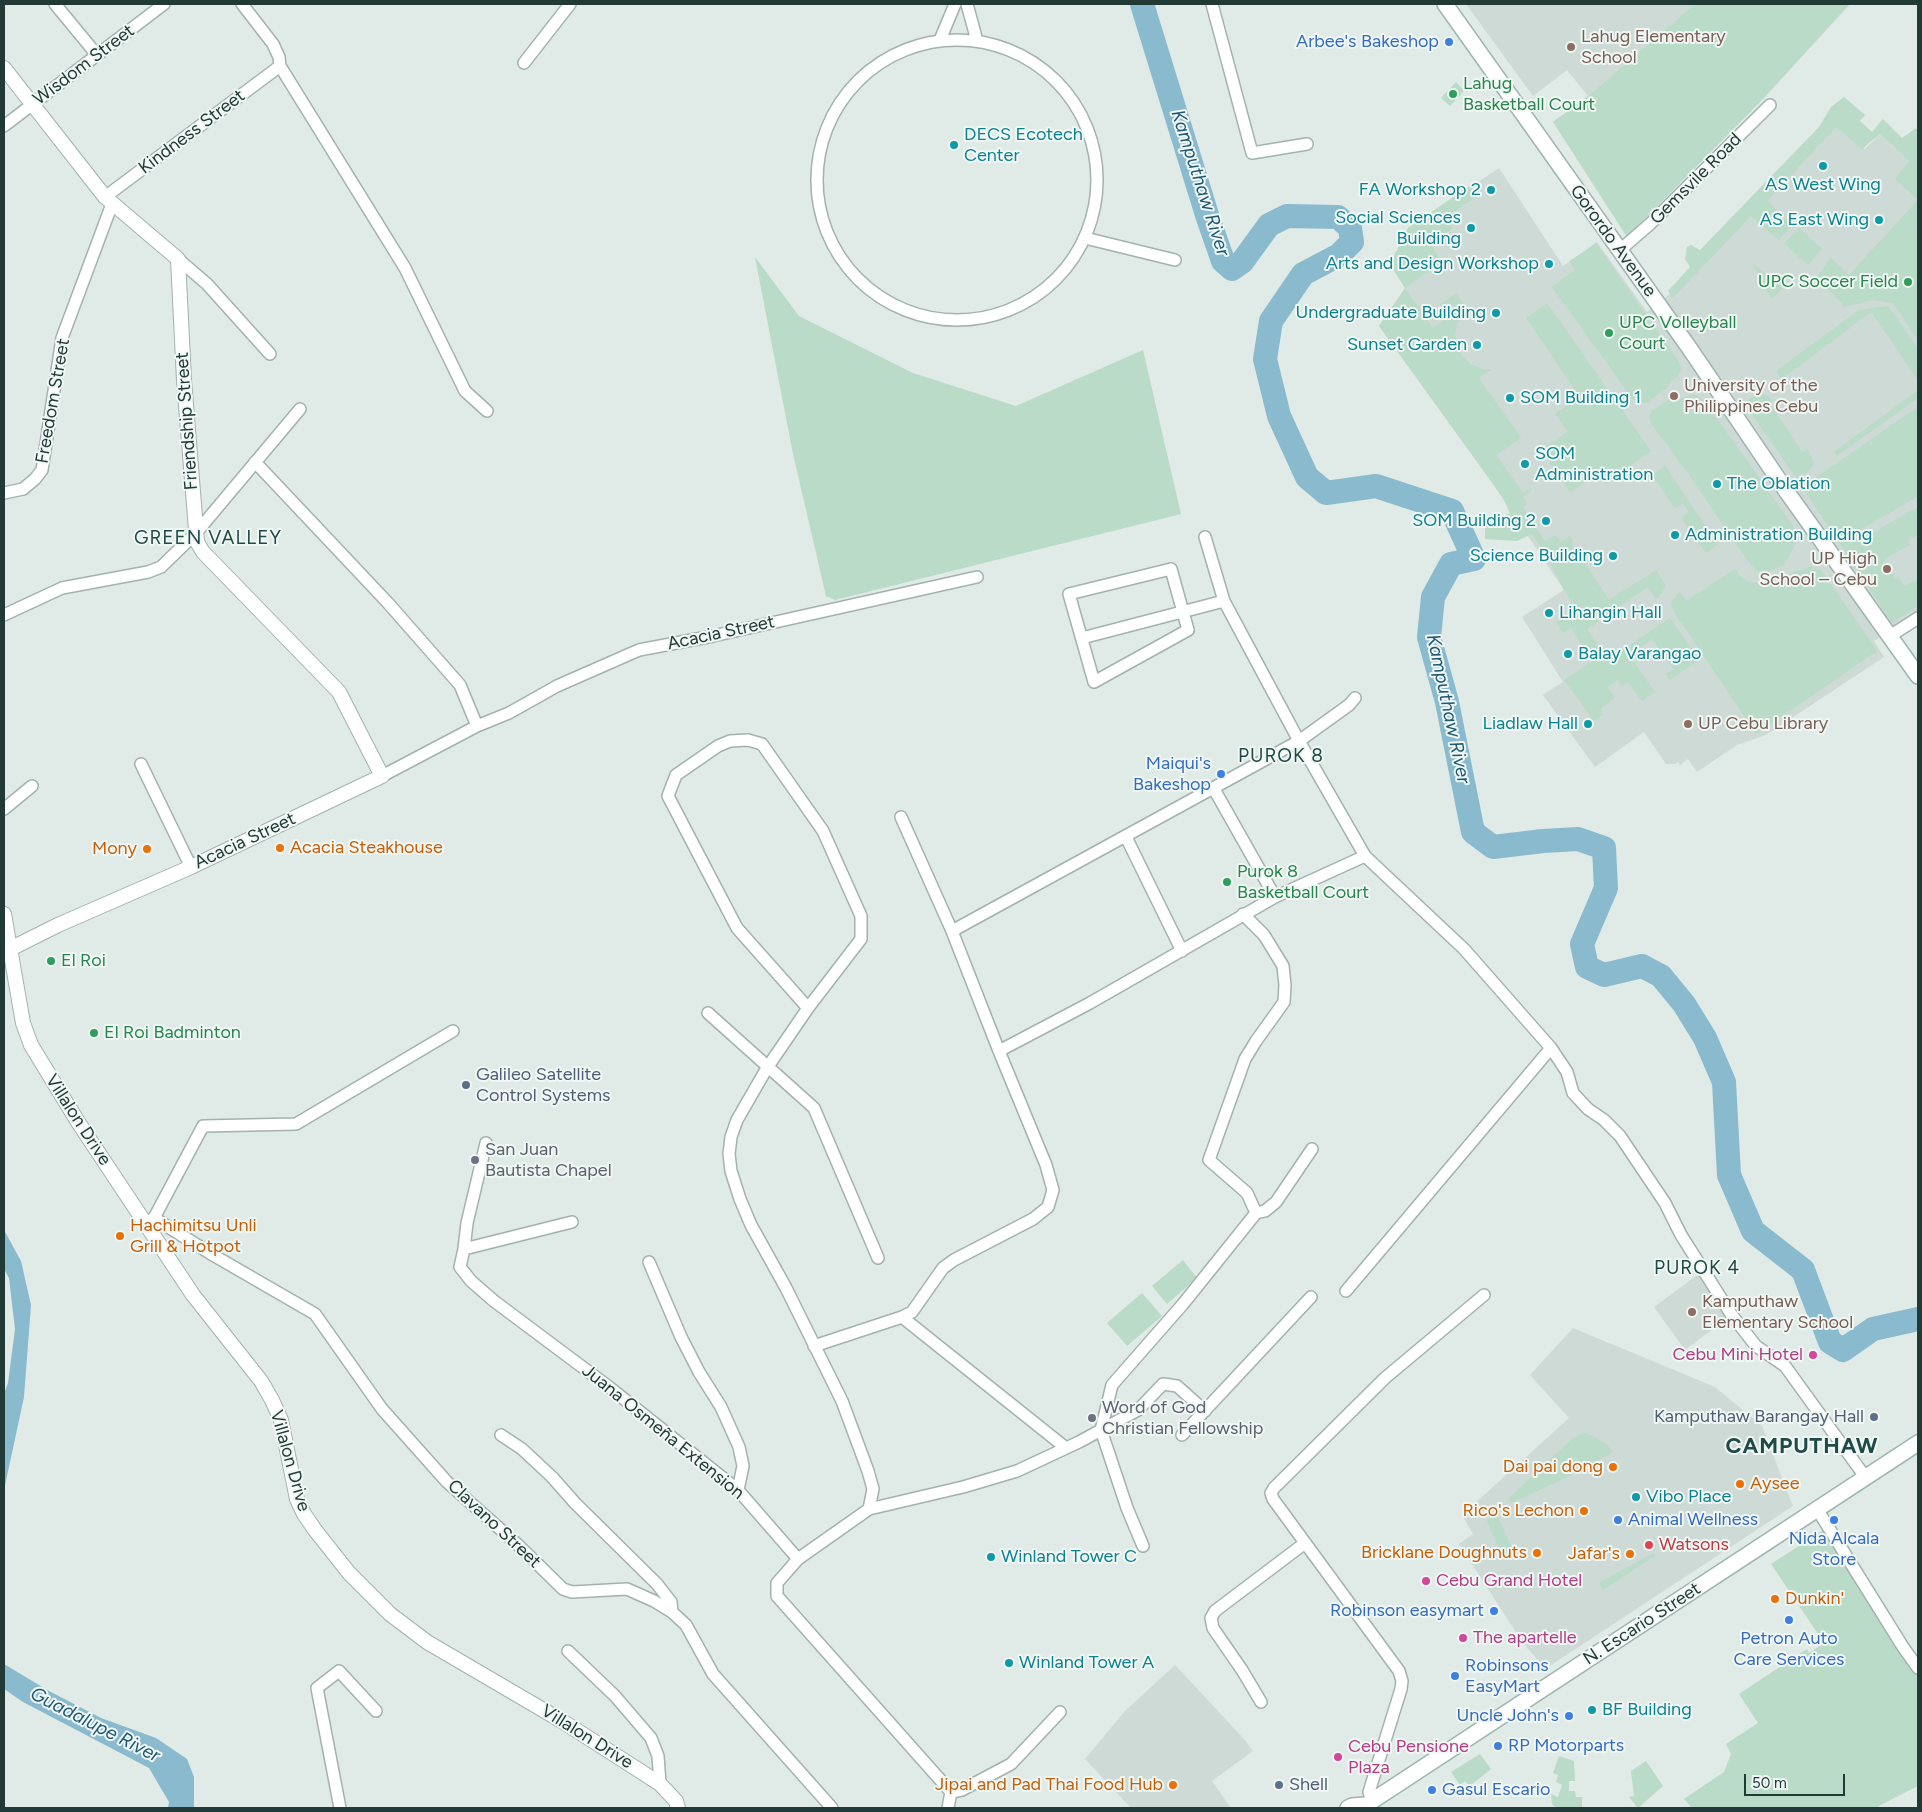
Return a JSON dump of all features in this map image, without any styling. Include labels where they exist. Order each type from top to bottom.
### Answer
[{"type":"main road","name":"Gorordo Avenue","points":[[1445,4],[1620,250],[1787,492],[1918,676]]},
{"type":"main road","name":"N. Escario Street","points":[[1348,1808],[1367,1805],[1918,1443]]},
{"type":"street","points":[[55,4],[97,55]]},
{"type":"street","name":"Wisdom Street","points":[[4,126],[164,4]]},
{"type":"street","points":[[242,4],[273,44],[279,57],[280,66],[405,268],[465,391],[487,411]]},
{"type":"street","points":[[524,63],[570,4]]},
{"type":"street","points":[[940,40],[955,4]]},
{"type":"street","points":[[967,4],[977,41]]},
{"type":"street","points":[[1212,4],[1252,153],[1307,144]]},
{"type":"street","points":[[940,40],[977,41],[1010,49],[1039,65],[1064,88],[1083,116],[1094,148],[1098,181],[1093,215],[1085,238],[1072,260],[1061,274],[1035,296],[1005,311],[972,319],[922,316],[898,307],[876,295],[862,284],[840,259],[825,229],[817,196],[817,162],[820,146],[832,114],[852,86],[878,64],[908,48],[940,40]]},
{"type":"street","name":"Kindness Street","points":[[109,201],[280,66]]},
{"type":"street","points":[[4,68],[109,201],[207,284],[239,317],[251,335],[270,354]]},
{"type":"street","name":"Gemsvile Road","points":[[1620,250],[1664,210],[1770,105]]},
{"type":"street","name":"Freedom Street","points":[[4,493],[23,489],[36,479],[42,470],[62,338],[109,201]]},
{"type":"street","points":[[1085,238],[1175,260]]},
{"type":"street","name":"Friendship Street","points":[[178,260],[184,380],[197,542],[203,552],[340,692],[382,776]]},
{"type":"street","points":[[4,615],[62,588],[148,572],[161,567],[196,533],[300,409]]},
{"type":"street","points":[[256,462],[388,603],[460,685],[477,726]]},
{"type":"street","points":[[1205,537],[1224,602],[1299,741],[1365,856],[1464,949],[1551,1048],[1567,1072],[1573,1093],[1588,1109],[1604,1120],[1620,1136],[1636,1158],[1665,1203],[1702,1270],[1731,1314],[1756,1346],[1784,1366],[1866,1478]]},
{"type":"street","points":[[1171,568],[1188,630],[1094,682],[1082,638],[1069,594],[1171,568]]},
{"type":"street","name":"Acacia Street","points":[[10,949],[58,925],[191,867],[382,776],[477,726],[509,713],[557,686],[639,650],[714,636],[977,577]]},
{"type":"street","points":[[1082,638],[1224,602]]},
{"type":"street","points":[[1890,636],[1918,618]]},
{"type":"street","points":[[952,931],[1299,741],[1349,705],[1355,698]]},
{"type":"street","points":[[808,1008],[737,928],[668,796],[676,775],[718,746],[730,741],[748,740],[762,744],[823,831],[861,916],[861,939],[808,1008],[767,1068],[737,1120],[731,1137],[729,1154],[731,1171],[751,1225],[786,1288],[842,1401],[873,1489],[868,1509]]},
{"type":"street","points":[[142,764],[191,867]]},
{"type":"street","points":[[4,809],[32,786]]},
{"type":"street","points":[[1214,789],[1275,897]]},
{"type":"street","points":[[814,1346],[912,1312],[943,1268],[954,1260],[1033,1219],[1048,1207],[1053,1190],[1046,1165],[998,1051],[952,931],[901,817]]},
{"type":"street","points":[[1126,837],[1182,951]]},
{"type":"street","points":[[998,1051],[1182,951],[1243,914],[1275,897],[1365,856]]},
{"type":"street","name":"Villalon Drive","points":[[4,914],[23,1023],[30,1045],[78,1122],[150,1221],[193,1295],[261,1381],[272,1400],[280,1420],[297,1499],[304,1514],[349,1573],[390,1614],[427,1642],[562,1721],[660,1784],[676,1801],[678,1808]]},
{"type":"street","points":[[1243,914],[1264,935],[1283,966],[1284,1002],[1245,1059],[1209,1160],[1247,1193],[1256,1213]]},
{"type":"street","points":[[708,1013],[767,1068],[814,1108],[878,1258]]},
{"type":"street","points":[[150,1221],[204,1126],[296,1124],[453,1032]]},
{"type":"street","points":[[1346,1290],[1551,1048]]},
{"type":"street","name":"Juana Osmeña Extension","points":[[486,1143],[467,1223],[460,1267],[471,1281],[494,1300],[609,1387],[738,1490],[798,1559]]},
{"type":"street","points":[[1143,1546],[1132,1522],[1101,1430],[1112,1385],[1183,1304],[1256,1213],[1265,1211],[1276,1202],[1312,1149]]},
{"type":"street","name":"Clavano Street","points":[[150,1221],[315,1314],[382,1409],[447,1482],[563,1589],[572,1592],[627,1589],[654,1601],[672,1612],[686,1625],[713,1674],[832,1808]]},
{"type":"street","points":[[464,1249],[572,1222]]},
{"type":"street","points":[[649,1262],[681,1337],[699,1372],[721,1407],[739,1447],[743,1466],[738,1490]]},
{"type":"street","points":[[1367,1805],[1369,1792],[1402,1681],[1399,1672],[1273,1499],[1271,1493],[1385,1378],[1484,1295]]},
{"type":"street","points":[[1182,1436],[1311,1297]]},
{"type":"street","points":[[902,1317],[1066,1448]]},
{"type":"street","points":[[951,1792],[777,1596],[777,1583],[798,1559],[868,1509],[937,1493],[1017,1471],[1066,1448],[1138,1410],[1163,1384],[1177,1386],[1205,1411]]},
{"type":"street","points":[[501,1435],[522,1449],[547,1471],[575,1503],[657,1584],[671,1602],[672,1612]]},
{"type":"street","points":[[1817,1509],[1918,1668]]},
{"type":"street","points":[[1261,1702],[1213,1628],[1211,1618],[1215,1611],[1305,1543]]},
{"type":"street","points":[[568,1651],[615,1696],[651,1738],[658,1756],[660,1784]]},
{"type":"street","points":[[340,1808],[317,1688],[339,1671],[376,1711]]},
{"type":"street","points":[[951,1792],[962,1790],[1011,1764],[1060,1712]]},
{"type":"street","points":[[948,1808],[951,1792]]},
{"type":"shaded area","name":"Lahug Elementary School","points":[[1466,4],[1695,4],[1588,96],[1567,70],[1533,96]]},
{"type":"shaded area","name":"University of the Philippines Cebu","points":[[1835,122],[1865,149],[1880,134],[1909,161],[1918,150],[1918,617],[1874,641],[1884,657],[1766,735],[1737,745],[1697,772],[1688,759],[1680,765],[1678,762],[1666,764],[1644,732],[1595,767],[1543,695],[1563,682],[1522,617],[1564,590],[1481,466],[1379,326],[1405,288],[1390,264],[1408,228],[1499,168],[1563,266],[1597,242],[1647,312],[1676,289]]},
{"type":"shaded area","name":"Kamputhaw Elementary School","points":[[1700,1273],[1730,1316],[1685,1350],[1654,1307]]},
{"type":"shaded area","name":"Vibo Place","points":[[1573,1328],[1715,1387],[1762,1426],[1793,1506],[1545,1669],[1521,1640],[1459,1544],[1473,1534],[1462,1515],[1569,1418],[1530,1375]]},
{"type":"shaded area","points":[[1175,1665],[1253,1751],[1212,1781],[1231,1808],[1131,1808],[1085,1759],[1125,1711]]},
{"type":"green space","points":[[1695,4],[1850,4],[1763,99],[1627,237],[1553,122],[1588,96]]},
{"type":"green space","name":"Lahug Basketball Court","points":[[1456,82],[1464,91],[1450,106],[1441,98]]},
{"type":"green space","points":[[1844,97],[1865,115],[1860,121],[1872,132],[1883,119],[1902,138],[1916,128],[1918,131],[1918,200],[1895,179],[1909,161],[1880,134],[1862,149],[1836,127],[1767,201],[1792,225],[1779,240],[1751,216],[1673,298],[1668,291],[1690,267],[1685,259],[1687,247],[1691,245],[1700,250],[1819,127],[1831,107]]},
{"type":"green space","points":[[1471,185],[1478,195],[1445,218],[1452,229],[1430,244],[1442,262],[1405,288],[1390,264],[1408,228]]},
{"type":"green space","points":[[1918,200],[1918,340],[1893,303],[1873,300],[1845,307],[1817,277],[1831,258],[1849,275]]},
{"type":"green space","points":[[1799,228],[1822,249],[1808,265],[1784,243]]},
{"type":"green space","points":[[1596,243],[1679,362],[1681,368],[1679,375],[1671,381],[1667,388],[1646,403],[1638,402],[1632,398],[1552,287],[1575,270],[1570,261]]},
{"type":"green space","points":[[755,257],[799,316],[913,373],[1016,406],[1143,350],[1181,514],[835,600],[826,596],[793,454]]},
{"type":"green space","points":[[1752,263],[1783,287],[1772,299]]},
{"type":"green space","points":[[1405,288],[1433,328],[1449,317],[1440,305],[1456,293],[1470,314],[1457,323],[1455,335],[1457,346],[1462,356],[1471,364],[1483,369],[1492,369],[1479,378],[1521,438],[1496,455],[1523,493],[1531,488],[1532,490],[1523,496],[1527,504],[1523,507],[1545,541],[1555,535],[1561,542],[1570,536],[1573,541],[1571,542],[1609,600],[1656,570],[1666,586],[1657,600],[1648,587],[1587,629],[1608,660],[1670,618],[1699,660],[1670,680],[1666,674],[1673,669],[1652,639],[1629,655],[1655,692],[1642,701],[1628,682],[1622,686],[1617,680],[1608,687],[1615,698],[1600,709],[1603,714],[1594,721],[1564,680],[1593,661],[1571,628],[1563,633],[1556,622],[1576,609],[1532,534],[1517,541],[1485,539],[1485,526],[1510,513],[1503,498],[1379,326]]},
{"type":"green space","points":[[1547,303],[1651,451],[1605,484],[1597,474],[1570,492],[1541,450],[1568,431],[1555,414],[1580,397],[1526,318]]},
{"type":"green space","points":[[1887,306],[1918,348],[1918,380],[1871,312],[1782,379],[1776,371],[1859,310]]},
{"type":"green space","points":[[1918,390],[1918,398],[1837,456],[1834,452]]},
{"type":"green space","points":[[1694,394],[1704,400],[1795,529],[1796,543],[1784,565],[1768,572],[1756,571],[1650,422],[1649,416],[1652,411],[1673,397],[1680,399]]},
{"type":"green space","points":[[1756,394],[1766,395],[1773,401],[1770,404],[1802,452],[1808,449],[1814,463],[1810,470],[1797,479],[1744,403]]},
{"type":"green space","points":[[1918,407],[1918,499],[1917,497],[1853,534],[1858,541],[1918,507],[1918,535],[1908,540],[1910,545],[1884,559],[1895,579],[1899,577],[1904,586],[1918,579],[1918,606],[1892,623],[1802,487]]},
{"type":"green space","points":[[1665,466],[1718,544],[1706,553],[1681,517],[1689,512],[1683,503],[1675,508],[1652,475]]},
{"type":"green space","points":[[1811,566],[1821,570],[1877,651],[1756,734],[1674,612],[1671,606],[1672,601],[1679,592],[1686,601],[1735,569],[1748,582],[1762,584],[1778,582],[1795,571]]},
{"type":"green space","points":[[1183,1260],[1197,1278],[1167,1304],[1152,1286]]},
{"type":"green space","points":[[1142,1293],[1162,1316],[1127,1346],[1107,1323]]},
{"type":"green space","points":[[1584,1433],[1606,1444],[1613,1452],[1574,1474],[1511,1503],[1509,1498],[1573,1438]]},
{"type":"green space","points":[[1495,1510],[1515,1555],[1504,1559],[1487,1522]]},
{"type":"green space","points":[[1828,1527],[1918,1667],[1918,1786],[1875,1808],[1690,1808],[1684,1799],[1724,1772],[1731,1754],[1726,1744],[1758,1723],[1739,1694],[1807,1649],[1809,1653],[1824,1643],[1771,1564]]},
{"type":"green space","points":[[1653,1553],[1655,1556],[1603,1590],[1599,1583]]},
{"type":"green space","points":[[1480,1754],[1491,1769],[1470,1786],[1465,1781],[1460,1785],[1451,1772]]},
{"type":"green space","points":[[1559,1756],[1574,1761],[1575,1781],[1569,1781],[1569,1791],[1575,1791],[1576,1797],[1582,1797],[1582,1808],[1557,1808],[1552,1804],[1551,1794],[1558,1797],[1562,1785],[1556,1782],[1558,1775],[1553,1773]]},
{"type":"green space","points":[[1646,1761],[1663,1786],[1638,1808],[1629,1797],[1634,1796],[1631,1771]]},
{"type":"water","points":[[4,1230],[21,1261],[31,1305],[24,1397],[4,1490],[4,1394],[8,1383],[15,1329],[9,1278],[4,1269]]},
{"type":"water","name":"Guadalupe River","points":[[4,1664],[49,1691],[101,1718],[156,1738],[187,1759],[194,1777],[194,1808],[168,1808],[169,1802],[149,1768],[23,1702],[4,1689]]},
{"type":"waterway","name":"Kamputhaw River","points":[[1142,4],[1223,261],[1232,269],[1242,262],[1269,225],[1287,216],[1338,217],[1350,228],[1352,242],[1339,255],[1303,274],[1271,321],[1265,359],[1279,416],[1307,477],[1326,493],[1376,486],[1452,511],[1474,559],[1451,564],[1433,597],[1429,637],[1447,702],[1473,832],[1493,847],[1578,839],[1604,848],[1606,888],[1582,944],[1587,967],[1604,975],[1642,966],[1661,976],[1684,1004],[1705,1038],[1724,1082],[1729,1175],[1753,1231],[1803,1270],[1830,1342],[1843,1350],[1873,1329],[1918,1319]]},
{"type":"place","name":"Arbee's Bakeshop","points":[[1449,42]]},
{"type":"place","name":"Lahug Elementary School","points":[[1571,47]]},
{"type":"place","name":"Lahug Basketball Court","points":[[1453,94]]},
{"type":"place","name":"DECS Ecotech Center","points":[[954,145]]},
{"type":"place","name":"AS West Wing","points":[[1823,166]]},
{"type":"place","name":"FA Workshop 2","points":[[1491,190]]},
{"type":"place","name":"AS East Wing","points":[[1879,220]]},
{"type":"place","name":"Social Sciences Building","points":[[1471,228]]},
{"type":"place","name":"Arts and Design Workshop","points":[[1549,264]]},
{"type":"place","name":"UPC Soccer Field","points":[[1908,282]]},
{"type":"place","name":"Undergraduate Building","points":[[1496,313]]},
{"type":"place","name":"UPC Volleyball Court","points":[[1609,333]]},
{"type":"place","name":"Sunset Garden","points":[[1477,345]]},
{"type":"place","name":"University of the Philippines Cebu","points":[[1674,396]]},
{"type":"place","name":"SOM Building 1","points":[[1510,398]]},
{"type":"place","name":"SOM Administration","points":[[1525,464]]},
{"type":"place","name":"The Oblation","points":[[1717,484]]},
{"type":"place","name":"SOM Building 2","points":[[1546,521]]},
{"type":"place","name":"Administration Building","points":[[1675,535]]},
{"type":"place","name":"Science Building","points":[[1613,556]]},
{"type":"place","name":"UP High School – Cebu","points":[[1887,569]]},
{"type":"place","name":"Lihangin Hall","points":[[1549,613]]},
{"type":"place","name":"Balay Varangao","points":[[1568,654]]},
{"type":"place","name":"Liadlaw Hall","points":[[1588,724]]},
{"type":"place","name":"UP Cebu Library","points":[[1688,724]]},
{"type":"place","name":"Maiqui's Bakeshop","points":[[1221,774]]},
{"type":"place","name":"Acacia Steakhouse","points":[[280,848]]},
{"type":"place","name":"Mony","points":[[147,849]]},
{"type":"place","name":"Purok 8 Basketball Court","points":[[1227,882]]},
{"type":"place","name":"El Roi","points":[[51,961]]},
{"type":"place","name":"El Roi Badminton","points":[[94,1033]]},
{"type":"place","name":"Galileo Satellite Control Systems","points":[[466,1085]]},
{"type":"place","name":"San Juan Bautista Chapel","points":[[475,1160]]},
{"type":"place","name":"Hachimitsu Unli Grill & Hotpot","points":[[120,1236]]},
{"type":"place","name":"Kamputhaw Elementary School","points":[[1692,1312]]},
{"type":"place","name":"Cebu Mini Hotel","points":[[1813,1355]]},
{"type":"place","name":"Kamputhaw Barangay Hall","points":[[1874,1417]]},
{"type":"place","name":"Word of God Christian Fellowship","points":[[1092,1418]]},
{"type":"place","name":"Dai pai dong","points":[[1613,1467]]},
{"type":"place","name":"Aysee","points":[[1740,1484]]},
{"type":"place","name":"Vibo Place","points":[[1636,1497]]},
{"type":"place","name":"Rico's Lechon","points":[[1584,1511]]},
{"type":"place","name":"Animal Wellness","points":[[1618,1520]]},
{"type":"place","name":"Nida Alcala Store","points":[[1834,1520]]},
{"type":"place","name":"Watsons","points":[[1649,1545]]},
{"type":"place","name":"Bricklane Doughnuts","points":[[1537,1553]]},
{"type":"place","name":"Jafar's","points":[[1630,1554]]},
{"type":"place","name":"Winland Tower C","points":[[991,1557]]},
{"type":"place","name":"Cebu Grand Hotel","points":[[1426,1581]]},
{"type":"place","name":"Dunkin'","points":[[1775,1599]]},
{"type":"place","name":"Robinson easymart","points":[[1494,1611]]},
{"type":"place","name":"Petron Auto Care Services","points":[[1789,1620]]},
{"type":"place","name":"The apartelle","points":[[1463,1638]]},
{"type":"place","name":"Winland Tower A","points":[[1009,1663]]},
{"type":"place","name":"Robinsons EasyMart","points":[[1455,1676]]},
{"type":"place","name":"BF Building","points":[[1592,1710]]},
{"type":"place","name":"Uncle John's","points":[[1569,1716]]},
{"type":"place","name":"RP Motorparts","points":[[1498,1746]]},
{"type":"place","name":"Cebu Pensione Plaza","points":[[1338,1757]]},
{"type":"place","name":"Jipai and Pad Thai Food Hub","points":[[1173,1785]]},
{"type":"place","name":"Shell","points":[[1279,1785]]},
{"type":"place","name":"Gasul Escario","points":[[1432,1790]]},
{"type":"district","name":"GREEN VALLEY","points":[[208,538]]},
{"type":"district","name":"PUROK 8","points":[[1281,756]]},
{"type":"district","name":"PUROK 4","points":[[1697,1268]]},
{"type":"district","name":"CAMPUTHAW","points":[[1802,1447]]}]
